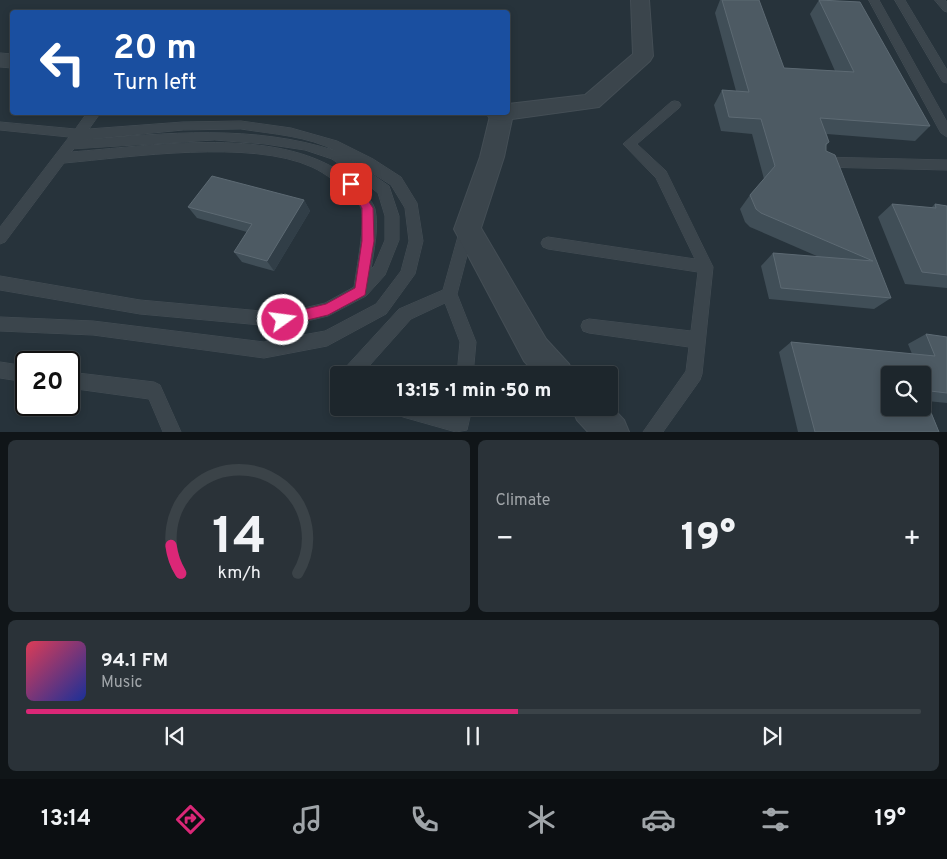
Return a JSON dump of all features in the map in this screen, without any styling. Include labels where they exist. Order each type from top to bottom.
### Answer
[{"type":"street","points":[[510,112],[591,102],[643,56],[640,0]]},
{"type":"street","points":[[502,115],[492,157],[467,229],[535,350],[550,366]]},
{"type":"street","points":[[597,416],[612,432]]},
{"type":"lane","points":[[874,0],[947,133]]},
{"type":"lane","points":[[900,0],[943,64],[947,79]]},
{"type":"lane","points":[[940,0],[947,10]]},
{"type":"lane","points":[[652,432],[694,374],[706,267],[661,175],[630,144],[675,105]]},
{"type":"lane","points":[[0,238],[93,115]]},
{"type":"lane","points":[[0,324],[93,328],[264,350],[327,338],[335,334],[382,309],[408,274],[416,241],[412,207],[396,181],[368,162],[333,144],[291,132],[241,125],[183,126],[75,140]]},
{"type":"lane","points":[[0,126],[75,140],[215,136],[265,139],[306,146],[336,156],[384,190],[392,216],[392,240],[380,270],[360,291],[328,309],[283,320],[140,307],[0,283]]},
{"type":"lane","points":[[61,158],[157,150],[218,148],[268,150],[316,163],[351,184],[368,208],[368,241],[360,291]]},
{"type":"lane","points":[[821,162],[947,165]]},
{"type":"lane","points":[[466,366],[468,342],[449,294],[467,229]]},
{"type":"lane","points":[[548,243],[706,267]]},
{"type":"lane","points":[[358,366],[405,314],[449,294]]},
{"type":"lane","points":[[589,326],[698,340]]},
{"type":"lane","points":[[0,370],[15,372]]},
{"type":"lane","points":[[80,381],[154,391],[172,432]]},
{"type":"lane","points":[[432,416],[461,424],[462,416]]},
{"type":"building","points":[[722,0],[759,0],[784,68],[854,72],[819,0],[860,2],[930,126],[820,118],[829,142],[826,144],[826,151],[835,155],[891,298],[781,288],[773,253],[873,261],[761,213],[756,209],[750,195],[775,166],[761,119],[729,117],[722,90],[749,92]]},
{"type":"building","points":[[212,176],[304,200],[267,261],[234,252],[252,224],[188,207]]},
{"type":"building","points":[[892,204],[936,208],[935,204],[947,206],[947,275],[922,272]]},
{"type":"building","points":[[926,334],[947,337],[947,393],[931,391],[931,366],[881,366],[881,416],[931,416],[931,413],[939,432],[815,432],[791,342],[935,356]]},
{"type":"route","points":[[283,320],[328,309],[360,291],[368,241],[368,208],[351,184]]}]
